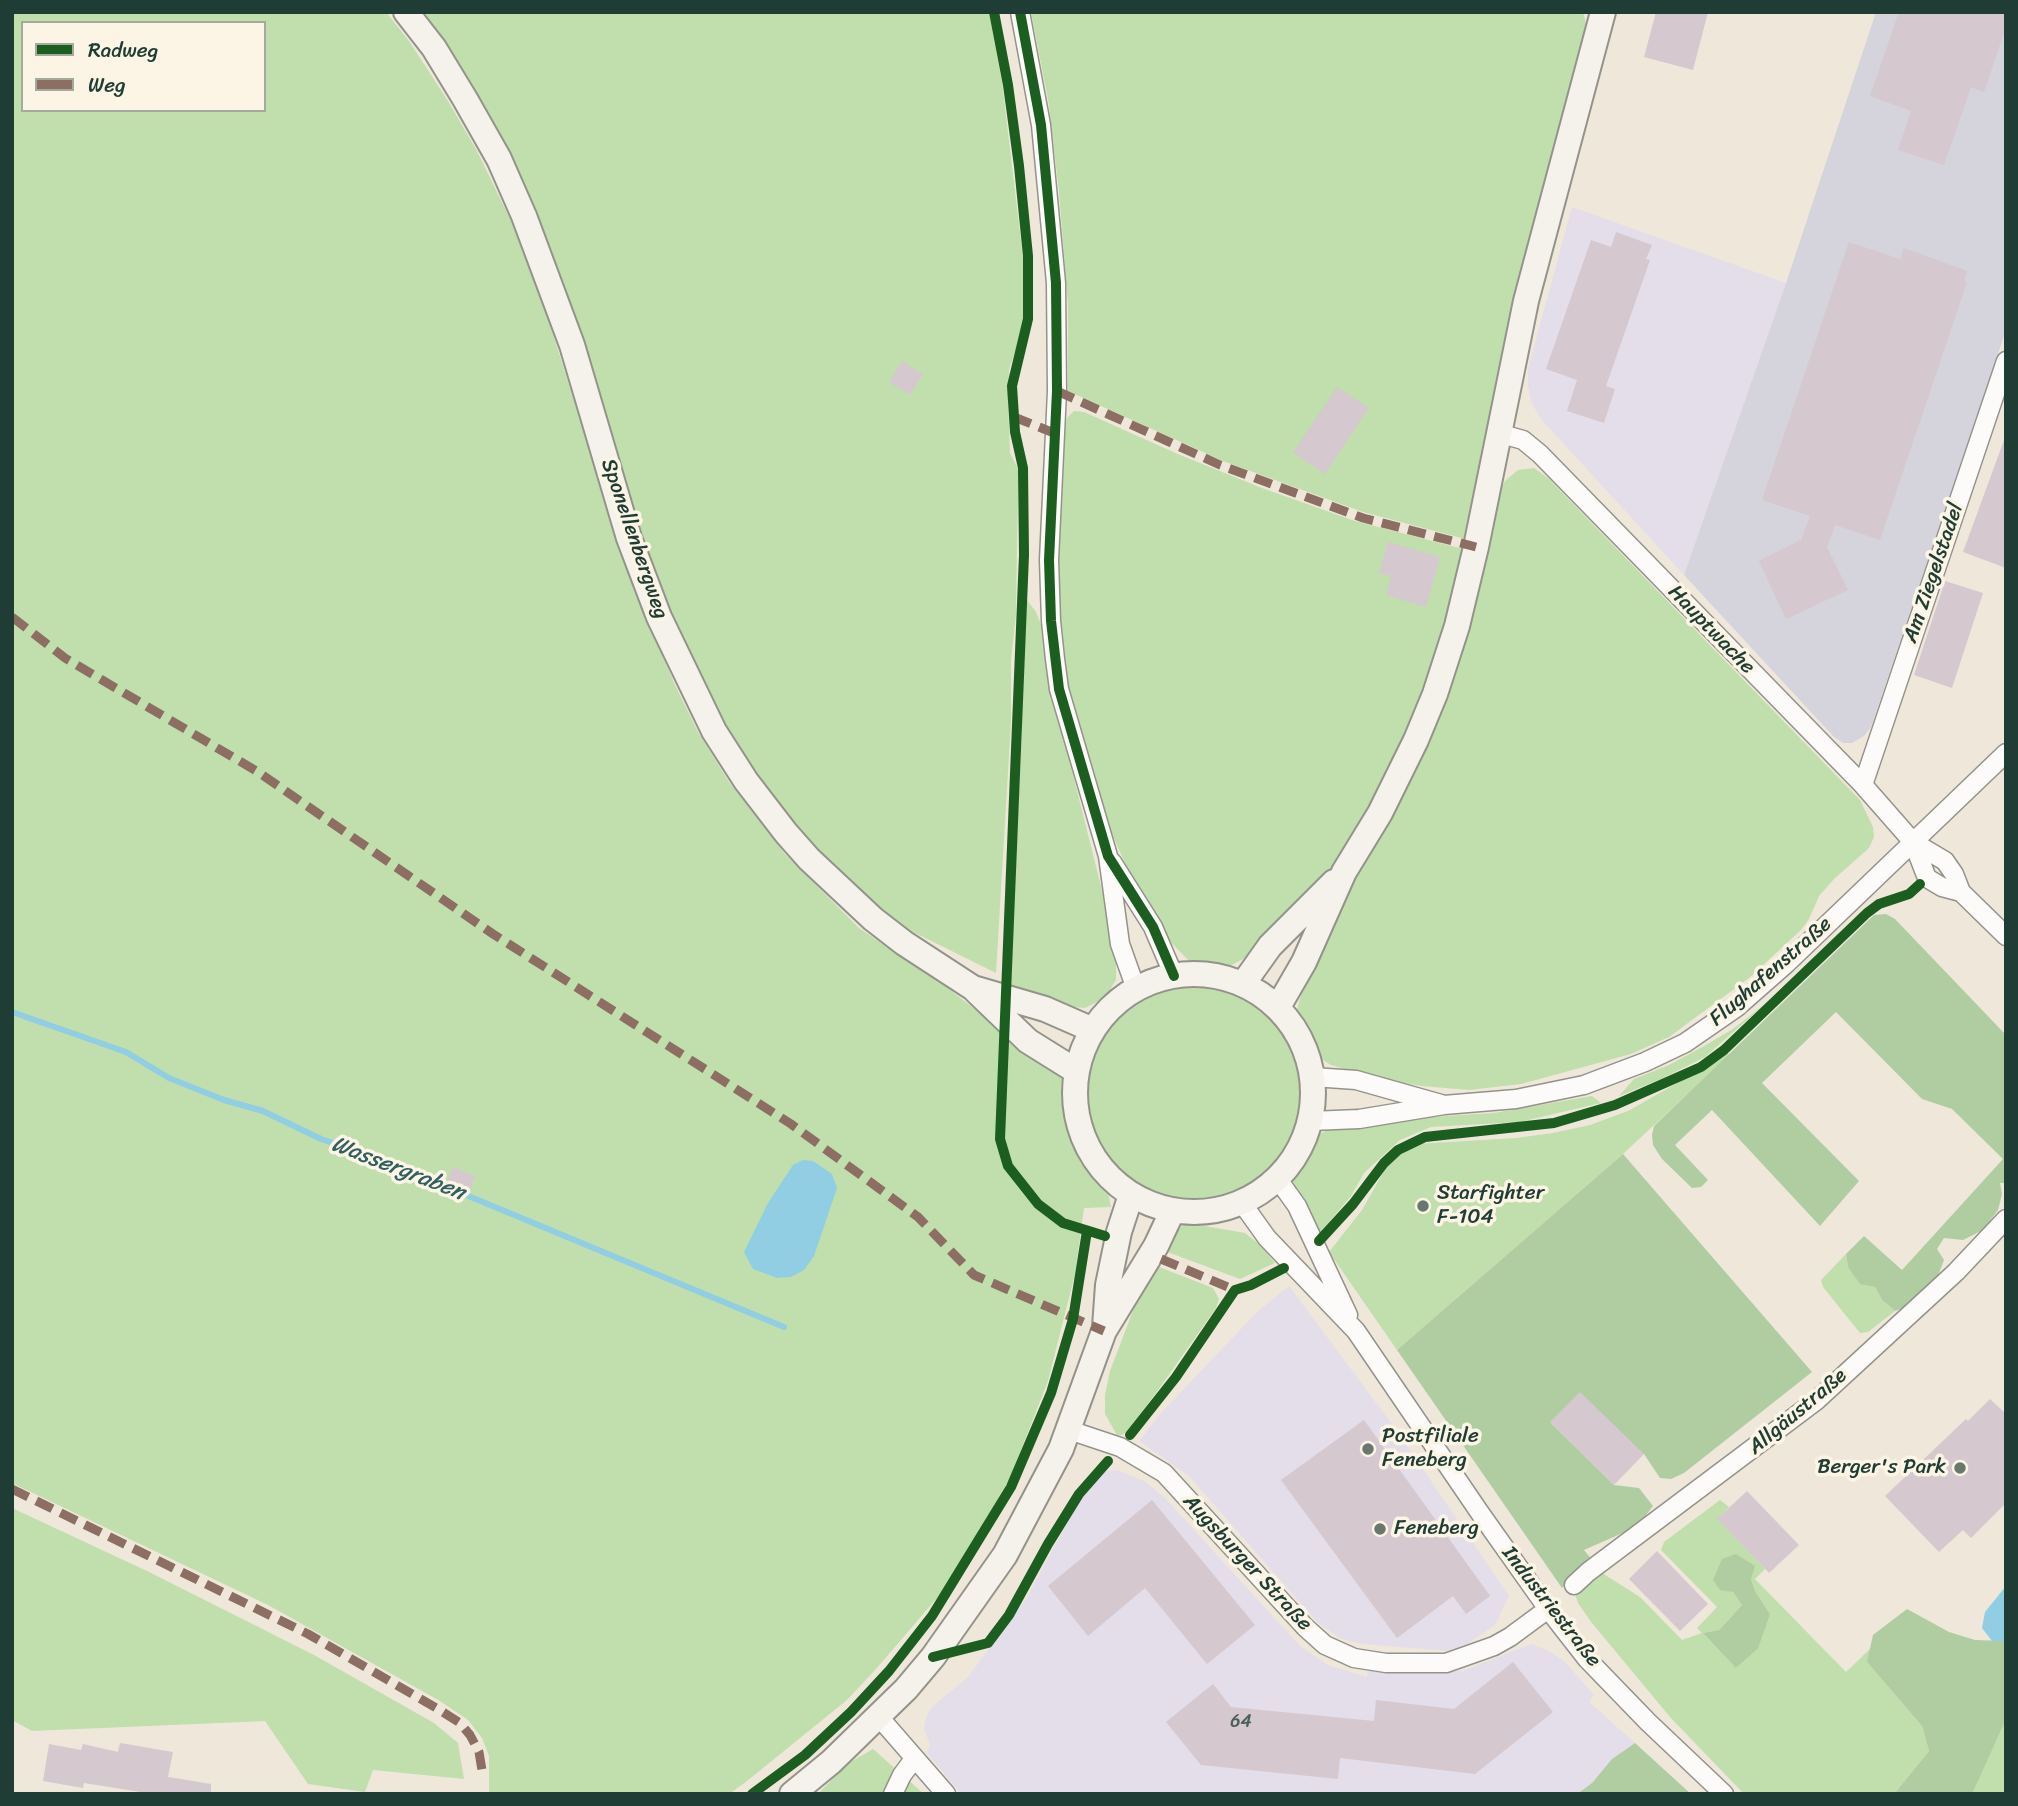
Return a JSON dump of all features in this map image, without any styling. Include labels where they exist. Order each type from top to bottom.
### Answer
[{"type":"street","name":"Sponellenbergweg","points":[[406,12],[433,48],[499,159],[524,216],[572,345],[629,538],[659,617],[714,730],[746,781],[809,859],[839,889],[893,935],[973,988],[1028,1041],[1076,1071]]},
{"type":"street","points":[[1020,12],[1041,125],[1056,283],[1057,391],[1049,548],[1051,621],[1059,689],[1108,856],[1121,944],[1136,989]]},
{"type":"street","points":[[1278,1007],[1304,962],[1344,872],[1380,813],[1435,694],[1457,626],[1476,547],[1526,301],[1603,12]]},
{"type":"street","name":"Am Ziegelstadel","points":[[1863,785],[2006,361]]},
{"type":"street","name":"Hauptwache","points":[[1498,433],[1523,440],[1540,454],[1863,785],[1913,842],[1945,861],[1955,874],[1961,892],[2006,936]]},
{"type":"street","name":"Flughafenstraße","points":[[1311,1121],[1359,1119],[1444,1105],[1516,1099],[1584,1085],[1645,1062],[1685,1043],[1737,1007],[1787,963],[2006,753]]},
{"type":"street","points":[[1108,856],[1153,927],[1174,976]]},
{"type":"street","points":[[1243,984],[1270,946],[1344,872]]},
{"type":"street","points":[[1201,974],[1226,977],[1243,984],[1278,1007],[1297,1031],[1313,1077],[1311,1121],[1293,1159],[1277,1178],[1242,1203],[1202,1212],[1171,1212],[1131,1195],[1101,1169],[1088,1149],[1079,1127],[1076,1071],[1093,1030],[1112,1007],[1136,989],[1174,976],[1201,974]]},
{"type":"street","name":"Sponellenbergweg","points":[[973,988],[1045,1009],[1093,1030]]},
{"type":"street","name":"Flughafenstraße","points":[[1313,1077],[1356,1080],[1444,1105]]},
{"type":"street","name":"Industriestraße","points":[[1277,1178],[1297,1206],[1356,1331]]},
{"type":"street","points":[[1104,1331],[1108,1285],[1119,1232],[1131,1195]]},
{"type":"street","name":"Industriestraße","points":[[1242,1203],[1267,1238],[1356,1331],[1548,1609],[1587,1658],[1648,1722],[1724,1794]]},
{"type":"street","points":[[792,1794],[879,1717],[933,1657],[1004,1555],[1061,1449],[1104,1331],[1156,1246],[1171,1212]]},
{"type":"street","name":"Allgäustraße","points":[[1574,1585],[1817,1400],[1956,1272],[2006,1219]]},
{"type":"street","name":"Augsburger Straße","points":[[1069,1430],[1120,1447],[1164,1473],[1305,1627],[1325,1645],[1354,1658],[1385,1663],[1446,1663],[1494,1646],[1548,1609]]},
{"type":"street","points":[[879,1717],[946,1794]]},
{"type":"street","points":[[893,1794],[914,1759]]},
{"type":"shaded area","points":[[1876,12],[2006,12],[2006,330],[1871,727],[1864,736],[1852,743],[1843,743],[1834,737],[1684,575],[1786,283]]},
{"type":"shaded area","points":[[1572,207],[1786,283],[1684,575],[1540,418],[1531,401],[1528,369]]},
{"type":"shaded area","points":[[1289,1286],[1395,1428],[1509,1596],[1495,1625],[1467,1644],[1448,1651],[1362,1644],[1342,1639],[1318,1623],[1189,1476],[1139,1441],[1161,1413],[1258,1311]]},
{"type":"shaded area","points":[[1108,1470],[1120,1471],[1146,1482],[1164,1497],[1300,1646],[1328,1665],[1367,1677],[1368,1668],[1463,1671],[1531,1644],[1549,1651],[1565,1662],[1594,1695],[1589,1702],[1635,1743],[1612,1759],[1592,1783],[1577,1794],[961,1794],[927,1753],[930,1744],[924,1729],[926,1717],[932,1707],[968,1677],[1026,1599],[1072,1514],[1098,1477]]},
{"type":"green space","points":[[12,12],[386,12],[409,41],[448,101],[477,151],[511,221],[543,303],[619,549],[675,685],[698,732],[729,782],[785,854],[859,928],[945,986],[1062,1077],[1064,1120],[1073,1145],[1081,1164],[1108,1192],[1111,1207],[1084,1208],[1075,1274],[1048,1381],[1010,1478],[948,1585],[847,1700],[729,1794],[489,1794],[489,1756],[482,1738],[468,1720],[440,1701],[268,1605],[12,1483]]},
{"type":"green space","points":[[422,12],[989,12],[1002,82],[1023,258],[1023,327],[1009,370],[1010,453],[1019,471],[1016,614],[1011,660],[1011,721],[996,973],[889,920],[794,827],[750,766],[717,712],[688,654],[638,535],[576,320],[543,234]]},
{"type":"green space","points":[[1031,12],[1583,12],[1587,27],[1469,540],[1363,512],[1223,461],[1068,391],[1068,304],[1059,192],[1049,105]]},
{"type":"green space","points":[[1074,411],[1084,412],[1262,488],[1355,521],[1467,550],[1434,670],[1385,781],[1338,858],[1312,893],[1261,945],[1230,966],[1188,960],[1162,933],[1139,894],[1105,819],[1068,691],[1060,635],[1059,493],[1064,425]]},
{"type":"green space","points":[[1534,468],[1548,478],[1860,800],[1873,827],[1874,837],[1869,848],[1819,896],[1801,930],[1749,978],[1669,1037],[1631,1054],[1521,1084],[1469,1090],[1377,1079],[1331,1065],[1318,1057],[1311,1036],[1296,1013],[1307,974],[1412,749],[1497,498],[1505,481],[1518,470]]},
{"type":"green space","points":[[1027,600],[1036,612],[1046,637],[1053,695],[1116,946],[1116,980],[1105,998],[1085,1008],[1059,1006],[1010,989],[1022,729],[1021,679]]},
{"type":"green space","points":[[1886,914],[1895,919],[2006,1035],[2006,1183],[2000,1183],[2002,1194],[1998,1210],[1983,1230],[1963,1240],[1944,1238],[1937,1249],[1944,1260],[1936,1281],[1912,1305],[1895,1311],[1882,1300],[1875,1287],[1860,1284],[1848,1267],[1846,1254],[1864,1236],[1902,1270],[2003,1159],[1952,1109],[1922,1099],[1836,1012],[1762,1083],[1859,1181],[1820,1226],[1712,1110],[1675,1145],[1708,1180],[1701,1187],[1692,1188],[1662,1159],[1653,1145],[1652,1135],[1654,1126],[1874,915]]},
{"type":"green space","points":[[1192,985],[1233,993],[1269,1016],[1292,1052],[1300,1093],[1292,1134],[1269,1170],[1233,1193],[1192,1201],[1151,1193],[1115,1170],[1092,1134],[1084,1093],[1092,1052],[1115,1016],[1151,993]]},
{"type":"green space","points":[[1765,1004],[1705,1057],[1619,1096],[1634,1079],[1669,1065],[1704,1046],[1733,1029]]},
{"type":"green space","points":[[1726,1051],[1729,1055],[1623,1154],[1397,1350],[1329,1252],[1362,1210],[1387,1166],[1416,1144],[1516,1138],[1590,1125],[1628,1111],[1702,1069]]},
{"type":"green space","points":[[1592,1096],[1601,1103],[1519,1122],[1431,1127],[1400,1140],[1364,1173],[1351,1196],[1318,1235],[1290,1177],[1318,1135],[1331,1128],[1494,1113]]},
{"type":"green space","points":[[1623,1154],[1812,1372],[1684,1473],[1671,1479],[1660,1478],[1644,1454],[1550,1422],[1614,1485],[1639,1488],[1653,1506],[1643,1519],[1625,1532],[1584,1550],[1593,1561],[1562,1588],[1397,1350]]},
{"type":"green space","points":[[1187,1223],[1245,1233],[1258,1243],[1275,1263],[1240,1279],[1170,1253],[1163,1245]]},
{"type":"green space","points":[[1846,1254],[1848,1267],[1875,1287],[1882,1300],[1895,1311],[1868,1332],[1860,1333],[1823,1287],[1821,1280]]},
{"type":"green space","points":[[1154,1265],[1213,1288],[1219,1299],[1216,1308],[1156,1393],[1126,1432],[1117,1435],[1105,1414],[1105,1395],[1110,1371],[1139,1295]]},
{"type":"green space","points":[[1720,1500],[1729,1507],[1718,1519],[1765,1569],[1755,1579],[1846,1672],[1871,1648],[1868,1663],[1922,1726],[1929,1751],[1894,1794],[1744,1794],[1670,1717],[1592,1623],[1575,1594],[1584,1582],[1602,1573],[1640,1597],[1682,1640],[1702,1633],[1697,1628],[1717,1607],[1661,1550],[1664,1542]],"holes":[[[1751,1579],[1755,1591],[1770,1614],[1737,1668],[1703,1633],[1719,1630],[1742,1605],[1733,1592]]]},
{"type":"green space","points":[[12,1508],[147,1571],[314,1655],[434,1723],[458,1743],[464,1779],[373,1770],[365,1792],[308,1784],[265,1721],[32,1731],[12,1720]]},
{"type":"green space","points":[[1736,1554],[1755,1566],[1751,1579],[1755,1591],[1770,1614],[1758,1648],[1736,1668],[1703,1633],[1719,1630],[1742,1605],[1733,1592],[1720,1590],[1713,1580],[1722,1559]]},
{"type":"green space","points":[[1907,1609],[1949,1632],[1975,1640],[2006,1641],[2006,1719],[1972,1794],[1894,1794],[1929,1751],[1922,1726],[1867,1662],[1873,1635]]},
{"type":"green space","points":[[2006,1719],[2006,1794],[1972,1794],[1988,1754]]},
{"type":"green space","points":[[1635,1743],[1691,1794],[1577,1794],[1592,1783],[1612,1759]]},
{"type":"green space","points":[[873,1749],[924,1794],[818,1794],[847,1764]]},
{"type":"water","points":[[803,1160],[813,1161],[832,1174],[837,1188],[814,1256],[804,1270],[791,1277],[777,1278],[753,1269],[744,1252],[768,1203],[793,1165]]},
{"type":"water","points":[[2006,1586],[2006,1641],[1992,1641],[1982,1628],[1985,1612]]},
{"type":"building","points":[[1656,12],[1708,12],[1693,70],[1644,57]]},
{"type":"building","points":[[1899,12],[2006,12],[2006,27],[1984,92],[1971,87],[1944,165],[1898,150],[1911,111],[1870,96]]},
{"type":"building","points":[[1616,232],[1652,245],[1646,259],[1650,260],[1606,386],[1615,389],[1604,423],[1567,411],[1577,380],[1546,369],[1591,240],[1611,247]]},
{"type":"building","points":[[1849,242],[1900,259],[1904,248],[1967,271],[1964,281],[1967,282],[1880,540],[1835,525],[1827,547],[1848,590],[1786,619],[1759,561],[1801,540],[1810,516],[1762,500]]},
{"type":"building","points":[[902,361],[923,374],[910,395],[889,382]]},
{"type":"building","points":[[1337,387],[1369,408],[1325,474],[1293,453]]},
{"type":"building","points":[[2004,440],[2006,441],[2006,568],[1963,552]]},
{"type":"building","points":[[1388,542],[1440,557],[1426,607],[1386,595],[1391,576],[1379,573]]},
{"type":"building","points":[[1945,581],[1983,593],[1952,688],[1914,675]]},
{"type":"building","points":[[453,1167],[475,1176],[468,1193],[446,1184]]},
{"type":"building","points":[[1580,1392],[1644,1454],[1614,1485],[1550,1422]]},
{"type":"building","name":"Berger's Park","points":[[1990,1399],[2006,1414],[2006,1503],[1971,1538],[1963,1530],[1939,1552],[1885,1496]]},
{"type":"building","name":"Feneberg","points":[[1364,1420],[1490,1596],[1466,1614],[1453,1596],[1397,1638],[1281,1480]]},
{"type":"building","points":[[1747,1491],[1799,1545],[1769,1573],[1717,1519]]},
{"type":"building","points":[[1152,1500],[1255,1625],[1207,1664],[1145,1588],[1088,1636],[1048,1586]]},
{"type":"building","points":[[1657,1551],[1708,1604],[1680,1631],[1629,1579]]},
{"type":"building","points":[[1513,1662],[1553,1712],[1475,1774],[1340,1758],[1338,1779],[1201,1765],[1166,1722],[1213,1684],[1231,1707],[1374,1721],[1376,1700],[1454,1709]]},
{"type":"building","points":[[120,1743],[173,1752],[168,1777],[211,1784],[211,1794],[153,1794],[84,1783],[83,1788],[43,1781],[49,1744],[81,1750],[83,1744],[118,1752]]},
{"type":"waterway","name":"Wassergraben","points":[[12,1012],[126,1052],[169,1078],[224,1100],[263,1111],[321,1139],[372,1156],[784,1327]]},
{"type":"marked path","points":[[1057,391],[1220,465],[1363,518],[1476,547]]},
{"type":"marked path","points":[[1014,417],[1054,433]]},
{"type":"marked path","points":[[12,617],[65,658],[258,772],[493,934],[791,1124],[918,1217],[974,1275],[1104,1331]]},
{"type":"marked path","points":[[1161,1259],[1235,1290]]},
{"type":"marked path","points":[[12,1489],[308,1634],[438,1709],[460,1723],[470,1735],[479,1752],[482,1770]]},
{"type":"cycle path","points":[[994,12],[1008,85],[1028,256],[1028,319],[1012,386],[1015,432],[1023,468],[1024,555],[1000,1139],[1008,1166],[1038,1204],[1063,1223],[1105,1236]]},
{"type":"cycle path","points":[[1020,12],[1041,125],[1056,283],[1057,391],[1049,560],[1051,621],[1059,689],[1108,856],[1153,927],[1174,976]]},
{"type":"cycle path","points":[[1319,1241],[1353,1204],[1384,1163],[1398,1150],[1425,1137],[1554,1123],[1615,1105],[1701,1067],[1724,1050],[1867,913],[1879,904],[1909,894],[1920,884]]},
{"type":"cycle path","points":[[752,1794],[805,1755],[851,1712],[889,1671],[932,1616],[1011,1487],[1051,1393],[1073,1319],[1087,1231]]},
{"type":"cycle path","points":[[1130,1435],[1176,1377],[1235,1290],[1284,1268]]},
{"type":"cycle path","points":[[933,1657],[988,1643],[1009,1615],[1079,1494],[1108,1461]]},
{"type":"place","name":"Starfighter F-104","points":[[1423,1206]]},
{"type":"place","name":"Postfiliale Feneberg","points":[[1368,1449]]},
{"type":"place","name":"Berger's Park","points":[[1960,1468]]},
{"type":"place","name":"Feneberg","points":[[1380,1529]]}]
